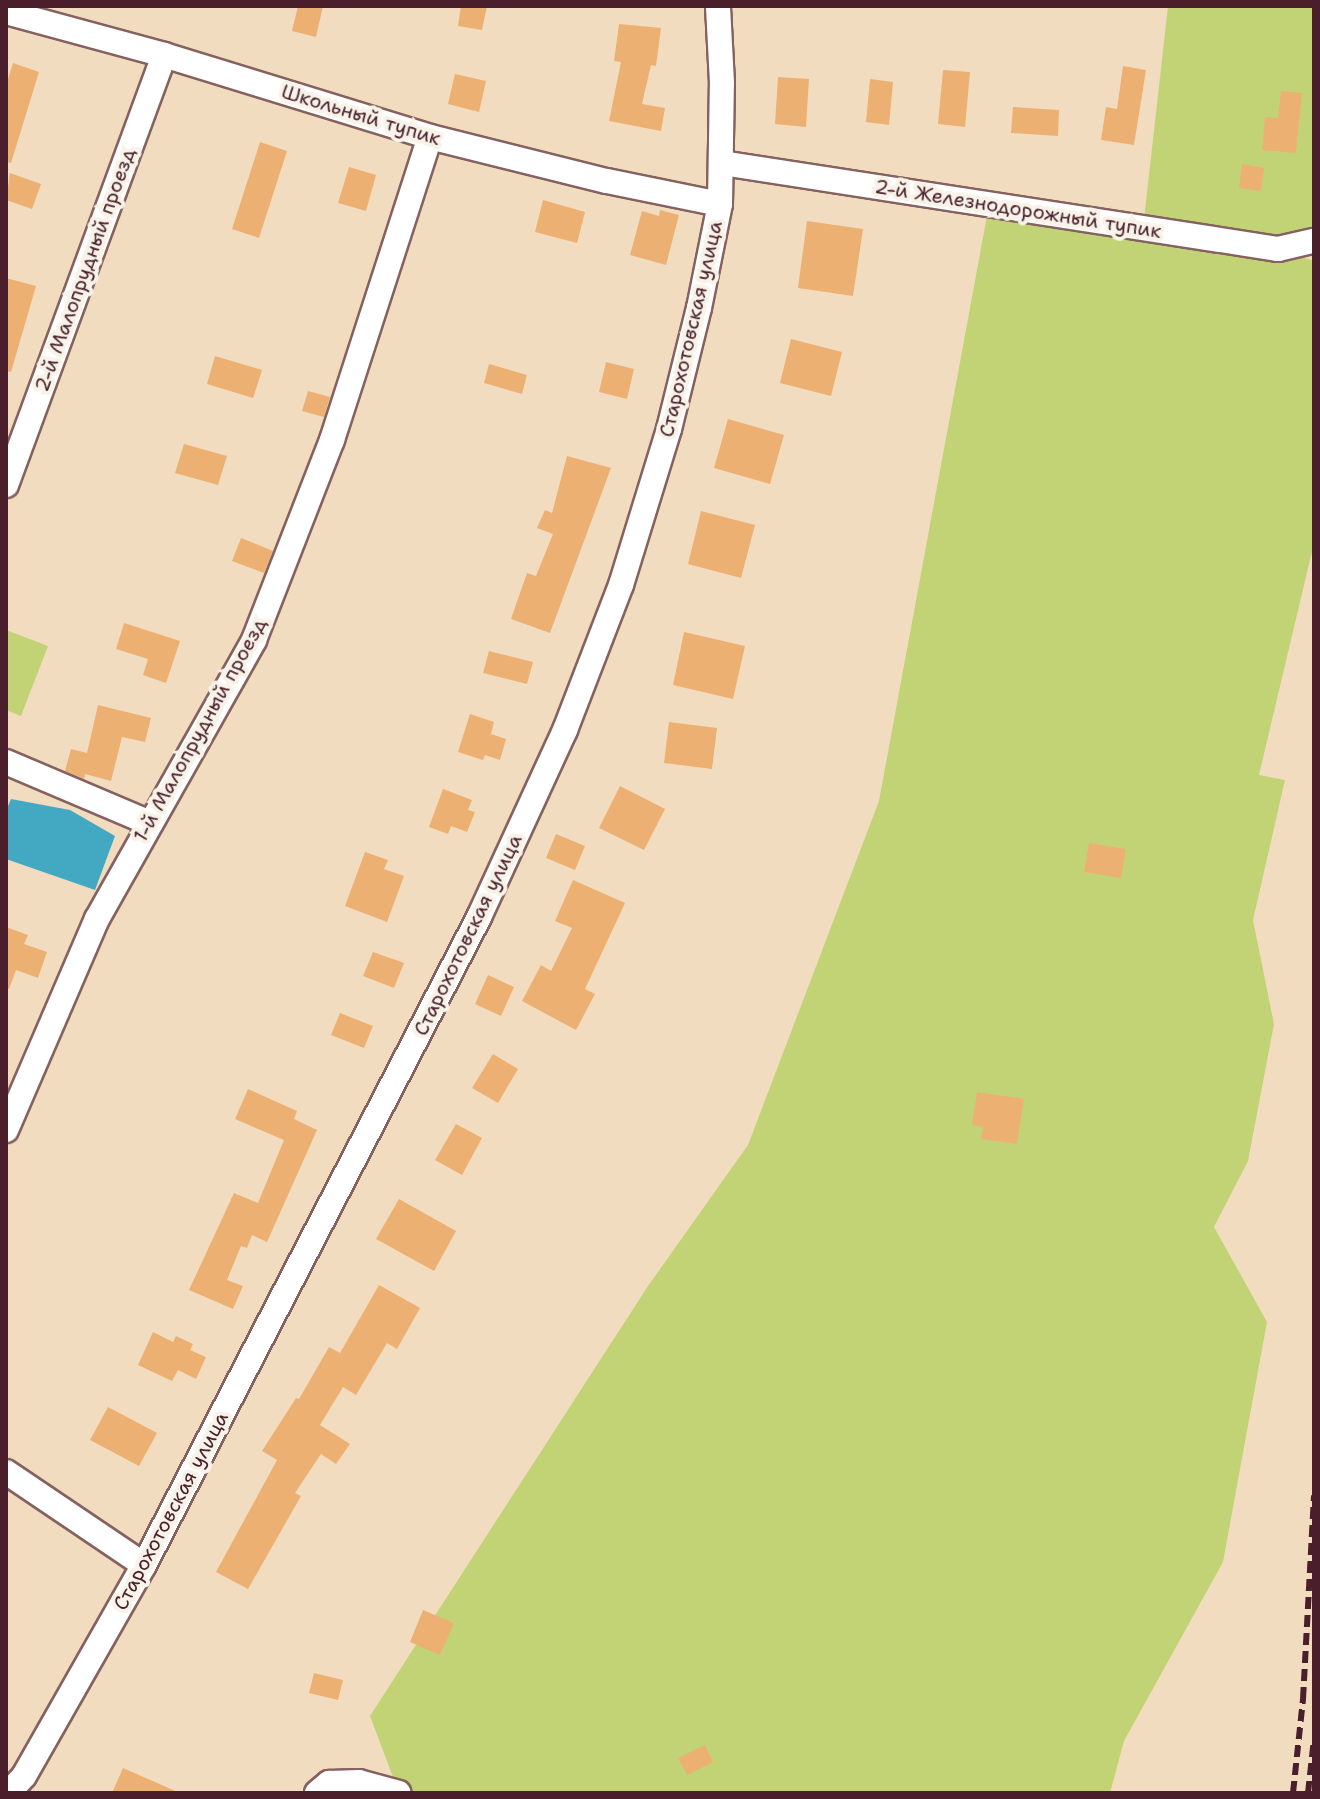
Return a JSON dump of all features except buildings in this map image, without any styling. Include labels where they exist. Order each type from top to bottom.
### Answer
[{"type":"street","name":"Старохотовская улица","points":[[6,1789],[15,1786],[24,1776],[144,1565],[479,917],[565,730],[621,585],[669,429],[699,308],[720,204],[722,163],[718,6]]},
{"type":"street","name":"Школьный тупик","points":[[6,12],[164,55],[430,137],[607,181],[720,204]]},
{"type":"street","name":"2-й Малопрудный проезд","points":[[6,485],[164,55]]},
{"type":"street","name":"1-й Малопрудный проезд","points":[[6,1130],[97,919],[254,640],[332,440],[430,137]]},
{"type":"street","name":"2-й Железнодорожный тупик","points":[[722,163],[1278,249],[1314,241]]},
{"type":"street","points":[[6,762],[150,823]]},
{"type":"street","points":[[6,1472],[144,1565]]},
{"type":"street","points":[[317,1793],[329,1783],[359,1782],[398,1792]]},
{"type":"green space","points":[[1168,6],[1314,6],[1314,241],[1280,250],[1314,261],[1314,543],[1259,775],[1285,780],[1253,920],[1274,1024],[1248,1161],[1214,1227],[1267,1322],[1223,1562],[1124,1741],[1110,1793],[399,1793],[370,1716],[648,1286],[748,1145],[879,801],[989,205],[1143,228]]},
{"type":"green space","points":[[6,630],[48,646],[21,716],[6,710]]},
{"type":"water","points":[[11,799],[70,810],[115,836],[95,890],[6,859],[6,811]]},
{"type":"railway","points":[[1293,1793],[1303,1699],[1314,1495]]},
{"type":"railway","points":[[1308,1793],[1314,1739]]}]
